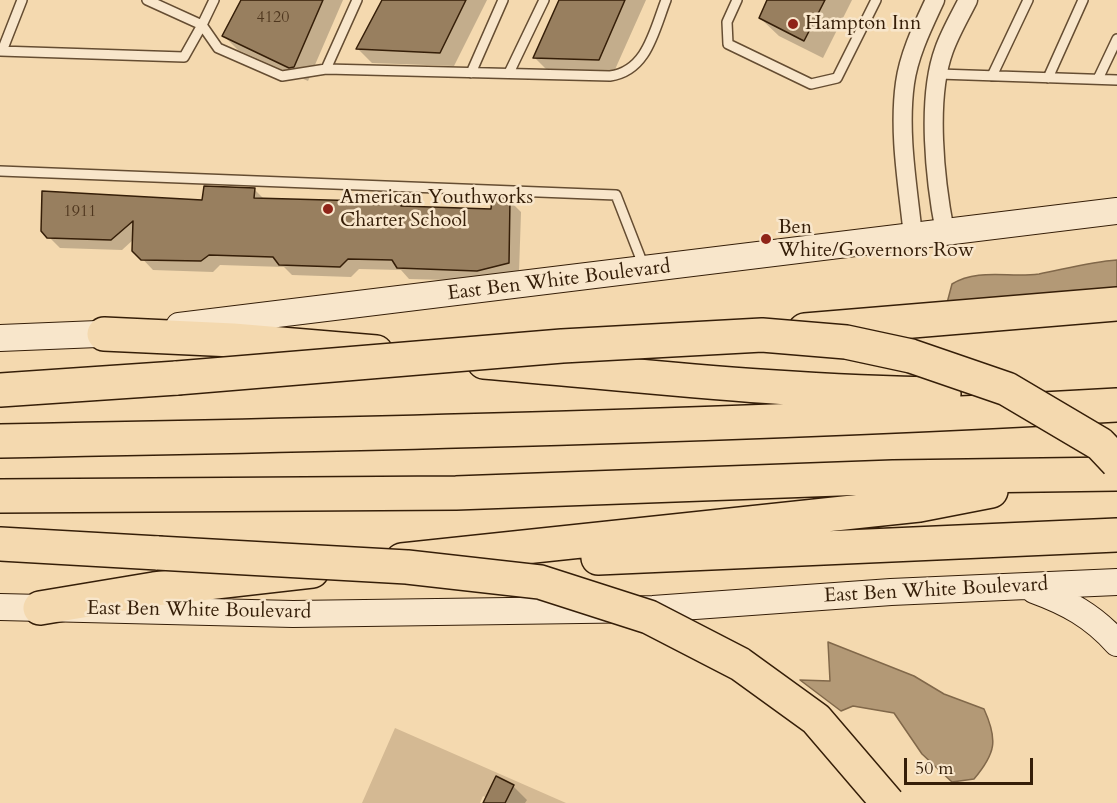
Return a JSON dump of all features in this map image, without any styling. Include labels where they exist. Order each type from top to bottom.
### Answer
[{"type":"highway","points":[[0,390],[177,378],[562,346],[762,335],[1117,304]]},
{"type":"highway","points":[[104,334],[244,341],[750,387],[851,393],[973,394],[1117,403]]},
{"type":"highway","points":[[762,335],[846,342],[911,356],[1007,389],[1100,444],[1117,462]]},
{"type":"highway","points":[[0,441],[479,432],[908,416],[1117,403]]},
{"type":"highway","points":[[0,496],[456,493],[893,477],[1117,474]]},
{"type":"highway","points":[[40,608],[165,587],[603,537],[919,505],[1079,475]]},
{"type":"highway","points":[[407,567],[1117,535]]},
{"type":"highway","points":[[0,544],[407,567],[540,582],[649,617],[740,664],[816,719],[888,803]]},
{"type":"main road","name":"East Ben White Boulevard","points":[[0,338],[104,334],[1117,211]]},
{"type":"main road","name":"East Ben White Boulevard","points":[[0,607],[293,614],[653,609],[1117,582]]},
{"type":"main road","points":[[1025,586],[1069,603],[1100,623],[1117,643]]},
{"type":"street","points":[[913,236],[904,125],[905,83],[913,53],[935,0]]},
{"type":"street","points":[[945,232],[936,185],[936,117],[939,74],[944,51],[968,0]]},
{"type":"lane","points":[[22,0],[1,51],[184,57],[214,0]]},
{"type":"lane","points":[[147,0],[201,25],[218,48],[282,76],[326,69],[610,76],[632,69],[646,52],[666,0]]},
{"type":"lane","points":[[326,69],[357,0]]},
{"type":"lane","points":[[471,73],[502,0]]},
{"type":"lane","points":[[509,74],[544,0]]},
{"type":"lane","points":[[737,0],[727,22],[728,44],[811,84],[837,78],[876,0]]},
{"type":"lane","points":[[992,76],[1028,0]]},
{"type":"lane","points":[[1048,78],[1083,0]]},
{"type":"lane","points":[[1098,79],[1117,39]]},
{"type":"lane","points":[[939,74],[1117,80]]},
{"type":"lane","points":[[0,171],[616,195],[645,270]]},
{"type":"shaded area","points":[[1117,260],[1117,318],[947,303],[952,284],[972,276],[1039,274]]},
{"type":"shaded area","points":[[828,642],[914,676],[944,694],[984,709],[993,738],[991,754],[974,779],[952,782],[922,754],[894,713],[853,706],[841,711],[800,680],[830,681]]},
{"type":"shaded area","points":[[395,728],[566,803],[500,803],[483,796],[480,803],[362,803]]},
{"type":"building","points":[[241,0],[323,0],[294,67],[289,68],[222,36]]},
{"type":"building","points":[[382,0],[466,0],[440,53],[356,49]]},
{"type":"building","points":[[559,0],[625,0],[599,60],[533,58]]},
{"type":"building","name":"Hampton Inn","points":[[767,0],[825,0],[804,41],[759,18]]},
{"type":"building","points":[[204,186],[255,188],[254,198],[402,202],[401,206],[491,209],[492,197],[508,198],[510,200],[509,263],[477,271],[397,268],[392,260],[348,259],[340,267],[279,265],[273,257],[209,255],[201,261],[141,260],[132,251],[133,221],[111,240],[47,238],[41,231],[42,191],[202,200]]},
{"type":"building","points":[[496,776],[514,785],[505,803],[483,803]]},
{"type":"place","name":"Hampton Inn","points":[[793,24]]},
{"type":"place","name":"American Youthworks Charter School","points":[[328,209]]},
{"type":"place","name":"Ben White/Governors Row","points":[[766,239]]}]
